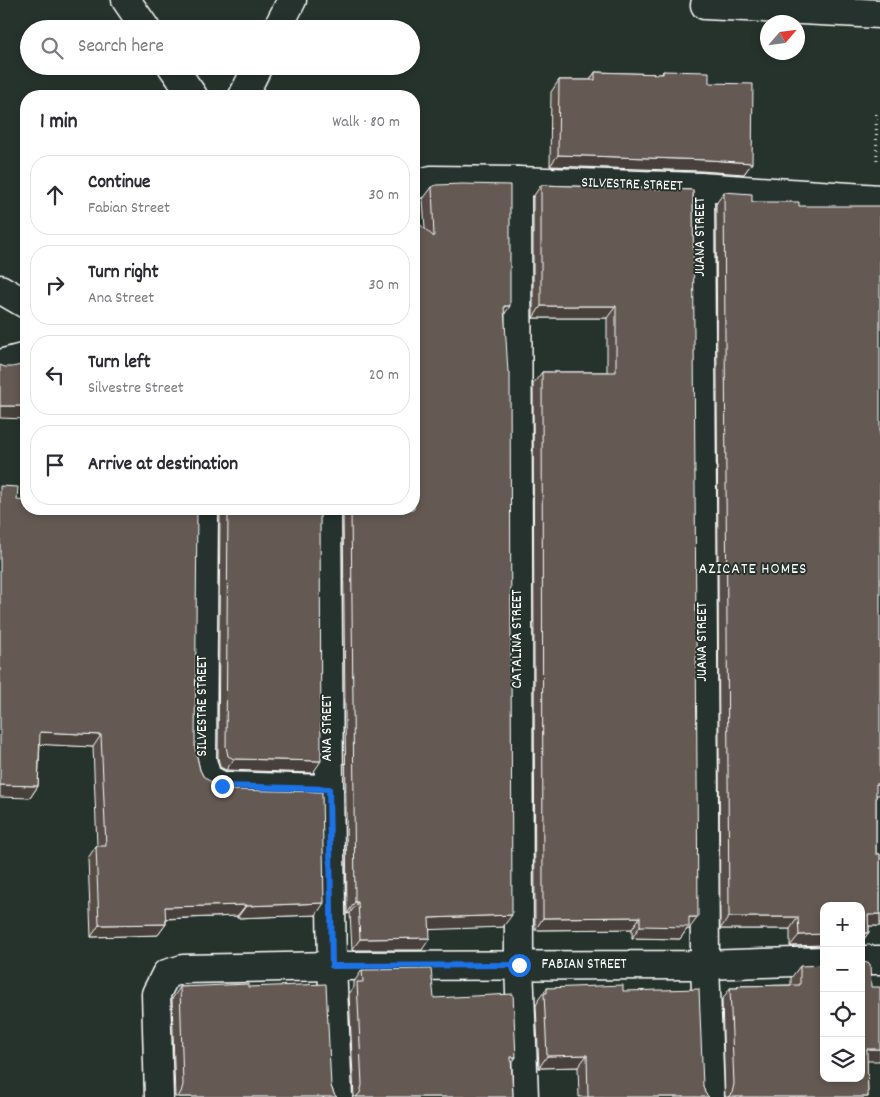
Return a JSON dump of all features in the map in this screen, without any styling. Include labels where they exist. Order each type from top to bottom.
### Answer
[{"type":"street","points":[[126,0],[140,20]]},
{"type":"street","points":[[282,20],[292,0]]},
{"type":"street","points":[[705,5],[803,5],[880,14]]},
{"type":"street","points":[[178,75],[189,90]]},
{"type":"street","points":[[246,90],[254,75]]},
{"type":"street","name":"SILVESTRE STREET","points":[[420,183],[431,180],[517,181],[700,188],[879,199]]},
{"type":"street","name":"CATALINA STREET","points":[[517,181],[519,965],[524,1097]]},
{"type":"street","name":"JUANA STREET","points":[[700,188],[705,964],[710,1097]]},
{"type":"street","points":[[0,288],[20,300]]},
{"type":"street","points":[[0,364],[20,358]]},
{"type":"street","name":"SILVESTRE STREET","points":[[204,515],[202,760],[207,778],[222,786],[329,789]]},
{"type":"street","name":"ANA STREET","points":[[328,515],[332,966],[338,1097]]},
{"type":"street","points":[[865,960],[880,960]]},
{"type":"street","name":"FABIAN STREET","points":[[159,1097],[156,994],[166,974],[183,969],[820,961]]},
{"type":"path","points":[[876,114],[879,199]]},
{"type":"building","points":[[663,71],[709,72],[709,83],[753,84],[752,163],[558,155],[559,80],[595,80],[595,72],[663,74]]},
{"type":"building","points":[[436,185],[510,185],[510,306],[504,306],[508,372],[510,372],[512,915],[429,918],[430,938],[360,939],[358,902],[355,902],[351,515],[420,515],[420,224],[434,237],[432,187]]},
{"type":"building","points":[[541,185],[693,190],[698,917],[689,917],[689,927],[640,926],[640,917],[543,918],[542,372],[616,372],[616,306],[541,306]]},
{"type":"building","points":[[724,192],[752,194],[752,202],[799,202],[799,206],[880,206],[880,784],[876,784],[876,854],[880,854],[880,914],[868,915],[869,932],[865,934],[865,902],[820,902],[820,934],[799,935],[798,917],[729,917]]},
{"type":"building","points":[[0,365],[12,367],[20,365],[20,406],[0,406]]},
{"type":"building","points":[[0,486],[18,487],[17,500],[20,500],[20,515],[197,515],[195,748],[200,770],[208,780],[229,790],[322,792],[324,903],[165,907],[166,924],[99,925],[96,846],[106,846],[101,735],[40,732],[38,786],[0,785]]},
{"type":"building","points":[[228,515],[320,515],[321,761],[234,759],[228,756],[226,746]]},
{"type":"building","points":[[865,962],[870,964],[871,987],[880,987],[880,1049],[867,1049],[868,1097],[728,1097],[732,1093],[734,1084],[730,988],[738,988],[738,986],[800,985],[800,966],[820,965],[820,1082],[865,1082]]},
{"type":"building","points":[[431,969],[434,998],[513,994],[516,1057],[511,1057],[513,1097],[356,1097],[360,1093],[362,1085],[357,982],[363,982],[362,970]]},
{"type":"building","points":[[248,984],[248,987],[326,984],[331,1086],[337,1097],[178,1097],[183,1085],[180,987]]},
{"type":"building","points":[[623,985],[623,991],[699,989],[703,1086],[705,1093],[709,1097],[588,1097],[587,1055],[547,1056],[544,993],[547,993],[547,988]]},
{"type":"district","name":"AZICATE HOMES","points":[[753,569]]},
{"type":"route","points":[[222,786],[329,789],[332,966],[519,965]]}]
